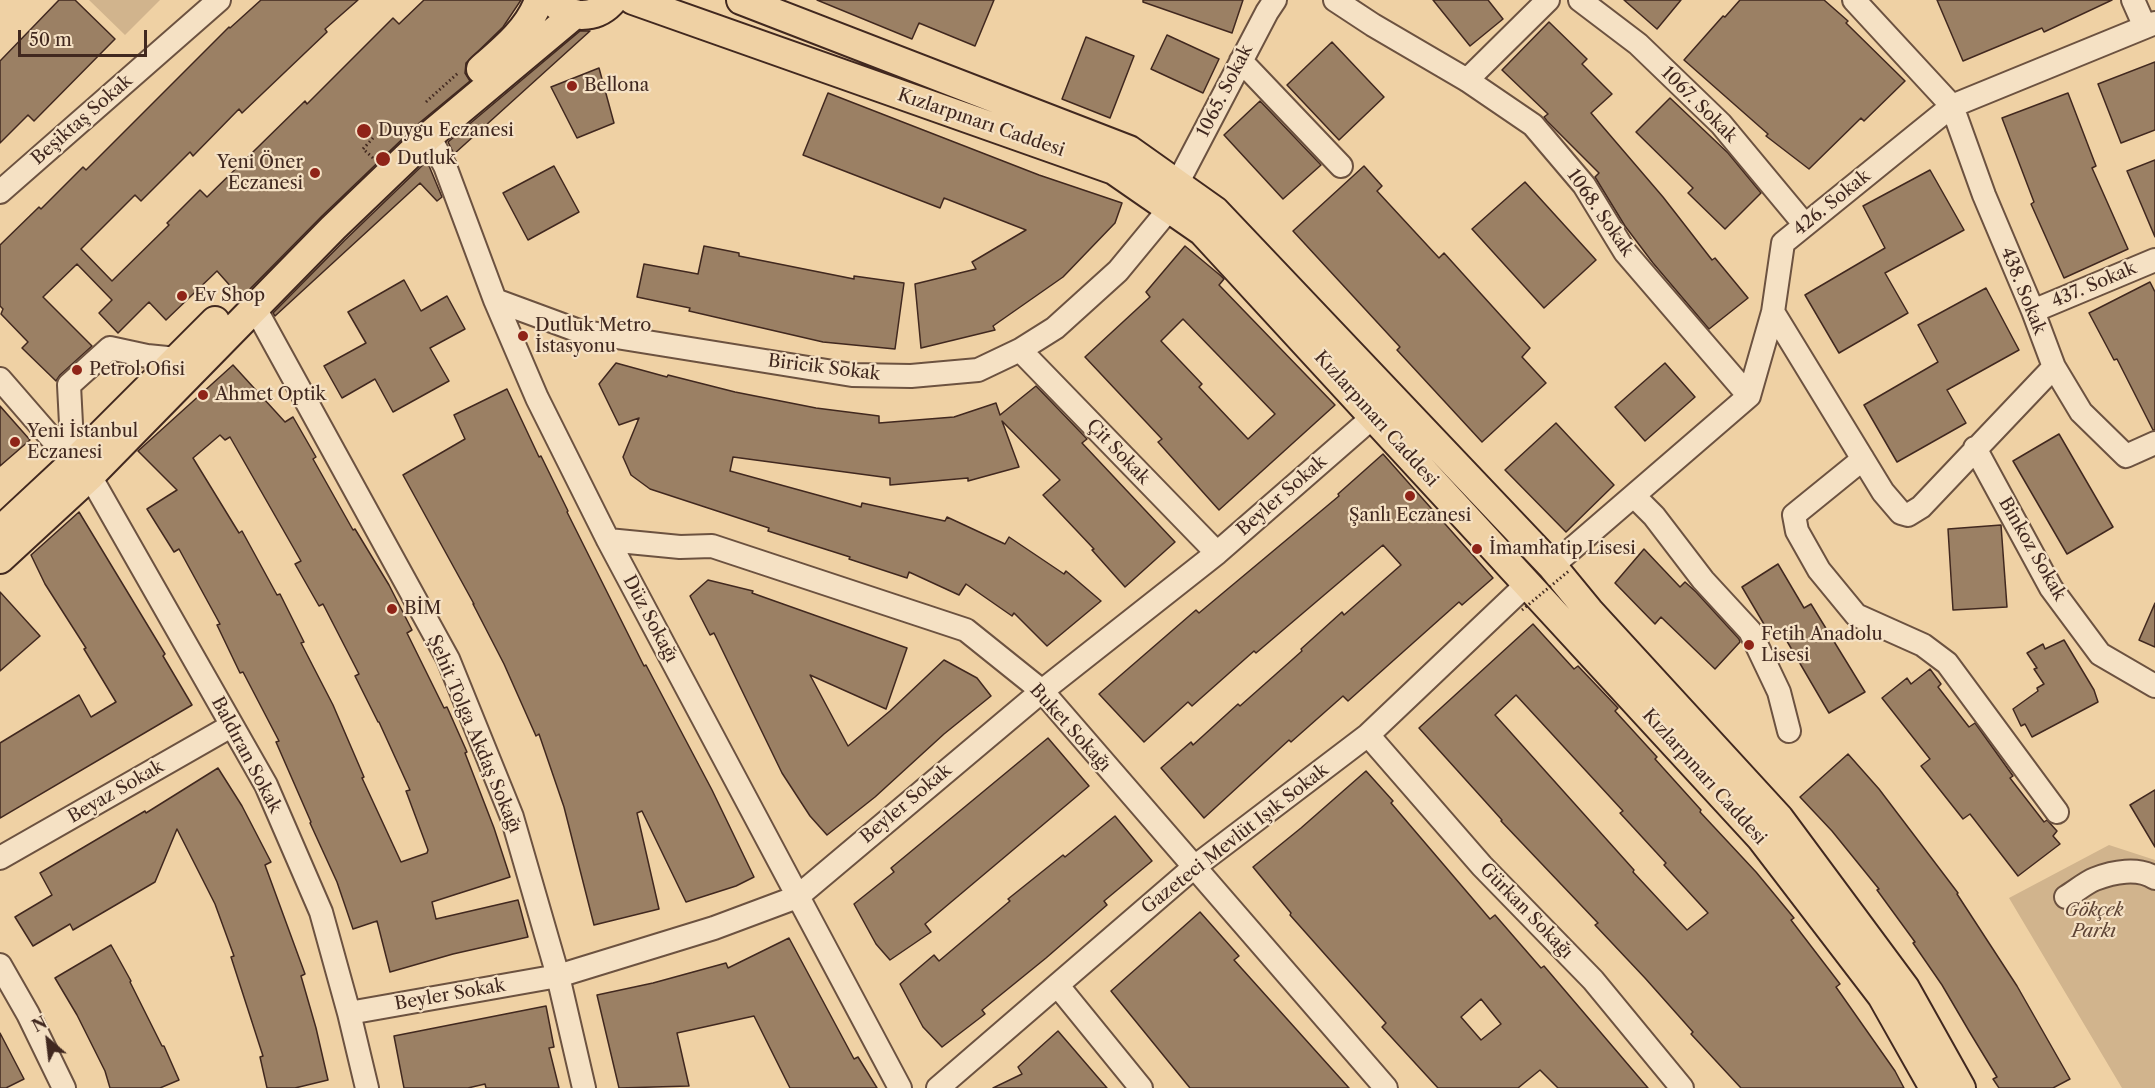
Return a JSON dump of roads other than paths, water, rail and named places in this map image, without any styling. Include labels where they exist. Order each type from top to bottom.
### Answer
[{"type":"main road","points":[[0,560],[177,359],[374,149],[508,46],[536,9],[539,0]]},
{"type":"main road","points":[[0,531],[82,469],[255,308],[333,228],[564,7],[595,13],[604,9],[613,0]]},
{"type":"main road","name":"Kızlarpınarı Caddesi","points":[[633,0],[1114,170],[1215,211],[1561,568],[1589,611],[1779,818],[1905,988],[1961,1088]]},
{"type":"main road","name":"Kızlarpınarı Caddesi","points":[[741,0],[1129,150],[1174,196],[1202,231],[1373,417],[1524,597],[1761,838],[1882,996],[1934,1088]]},
{"type":"street","name":"Beşiktaş Sokak","points":[[0,192],[219,0]]},
{"type":"street","name":"1065. Sokak","points":[[1174,196],[1241,61],[1275,0]]},
{"type":"street","name":"1068. Sokak","points":[[1335,0],[1467,80],[1533,124],[1584,185],[1625,252],[1749,396]]},
{"type":"street","points":[[1467,80],[1548,0]]},
{"type":"street","name":"1067. Sokak","points":[[1580,0],[1638,44],[1721,124],[1805,225]]},
{"type":"street","points":[[1854,0],[1952,106]]},
{"type":"street","points":[[2133,0],[2150,25]]},
{"type":"street","name":"426. Sokak","points":[[1749,396],[1773,312],[1783,243],[1952,106],[2150,25]]},
{"type":"street","points":[[1241,61],[1341,166]]},
{"type":"street","name":"438. Sokak","points":[[1952,106],[1984,195],[2033,311],[2054,368],[2081,412],[2126,456],[2155,442]]},
{"type":"street","name":"Düz Sokağı","points":[[429,136],[445,166],[495,300],[537,398],[608,540],[900,1088]]},
{"type":"street","name":"Biricik Sokak","points":[[495,300],[579,331],[852,375],[911,376],[978,370],[1020,350],[1055,328],[1118,271],[1174,196]]},
{"type":"street","name":"437. Sokak","points":[[2033,311],[2155,260]]},
{"type":"street","name":"Şehit Tolga Akdaş Sokağı","points":[[255,308],[448,659],[512,816],[558,975],[584,1088]]},
{"type":"street","points":[[1773,312],[1883,492],[1900,513],[1908,515],[1920,507],[2054,368]]},
{"type":"street","points":[[82,469],[69,385],[110,348],[147,357],[177,359]]},
{"type":"street","name":"Çit Sokak","points":[[1020,350],[1217,553]]},
{"type":"street","name":"Baldıran Sokak","points":[[0,379],[82,469],[266,785],[321,912],[367,1088]]},
{"type":"street","points":[[1561,568],[1634,496],[1749,396]]},
{"type":"street","name":"Beyler Sokak","points":[[349,1013],[558,975],[714,928],[797,897],[1042,691],[1217,553],[1373,417]]},
{"type":"street","name":"Binkoz Sokak","points":[[1975,448],[2051,588],[2100,654],[2155,686]]},
{"type":"street","points":[[1863,459],[1794,515],[1797,531],[1819,570],[1856,615],[1923,645],[1947,663],[2056,812]]},
{"type":"street","points":[[1634,496],[1654,516],[1703,580],[1750,631],[1779,692],[1789,731]]},
{"type":"street","name":"Buket Sokağı","points":[[608,540],[680,547],[712,546],[966,630],[1042,691],[1386,1088]]},
{"type":"street","name":"Gazeteci Mevlüt Işık Sokak","points":[[938,1088],[1193,868],[1368,735],[1524,597]]},
{"type":"street","name":"Beyaz Sokak","points":[[0,858],[231,726]]},
{"type":"street","name":"Gürkan Sokağı","points":[[1368,735],[1482,866],[1593,980],[1682,1088]]},
{"type":"street","points":[[2066,897],[2094,879],[2129,871],[2146,872],[2155,878]]},
{"type":"street","points":[[0,965],[28,1014],[64,1088]]},
{"type":"street","points":[[1058,986],[1141,1088]]},
{"type":"place","name":"Bellona","points":[[572,86]]},
{"type":"place","name":"Duygu Eczanesi","points":[[364,131]]},
{"type":"place","name":"Dutluk","points":[[383,159]]},
{"type":"place","name":"Yeni Öner Eczanesi","points":[[315,173]]},
{"type":"place","name":"Ev Shop","points":[[182,296]]},
{"type":"place","name":"Dutluk Metro İstasyonu","points":[[523,336]]},
{"type":"place","name":"Petrol Ofisi","points":[[77,370]]},
{"type":"place","name":"Ahmet Optik","points":[[203,395]]},
{"type":"place","name":"Yeni İstanbul Eczanesi","points":[[15,442]]},
{"type":"place","name":"Şanlı Eczanesi","points":[[1410,496]]},
{"type":"place","name":"İmamhatip Lisesi","points":[[1477,549]]},
{"type":"place","name":"BİM","points":[[392,609]]},
{"type":"place","name":"Fetih Anadolu Lisesi","points":[[1749,645]]},
{"type":"park label","name":"Gökçek Parkı","points":[[2094,921]]}]
